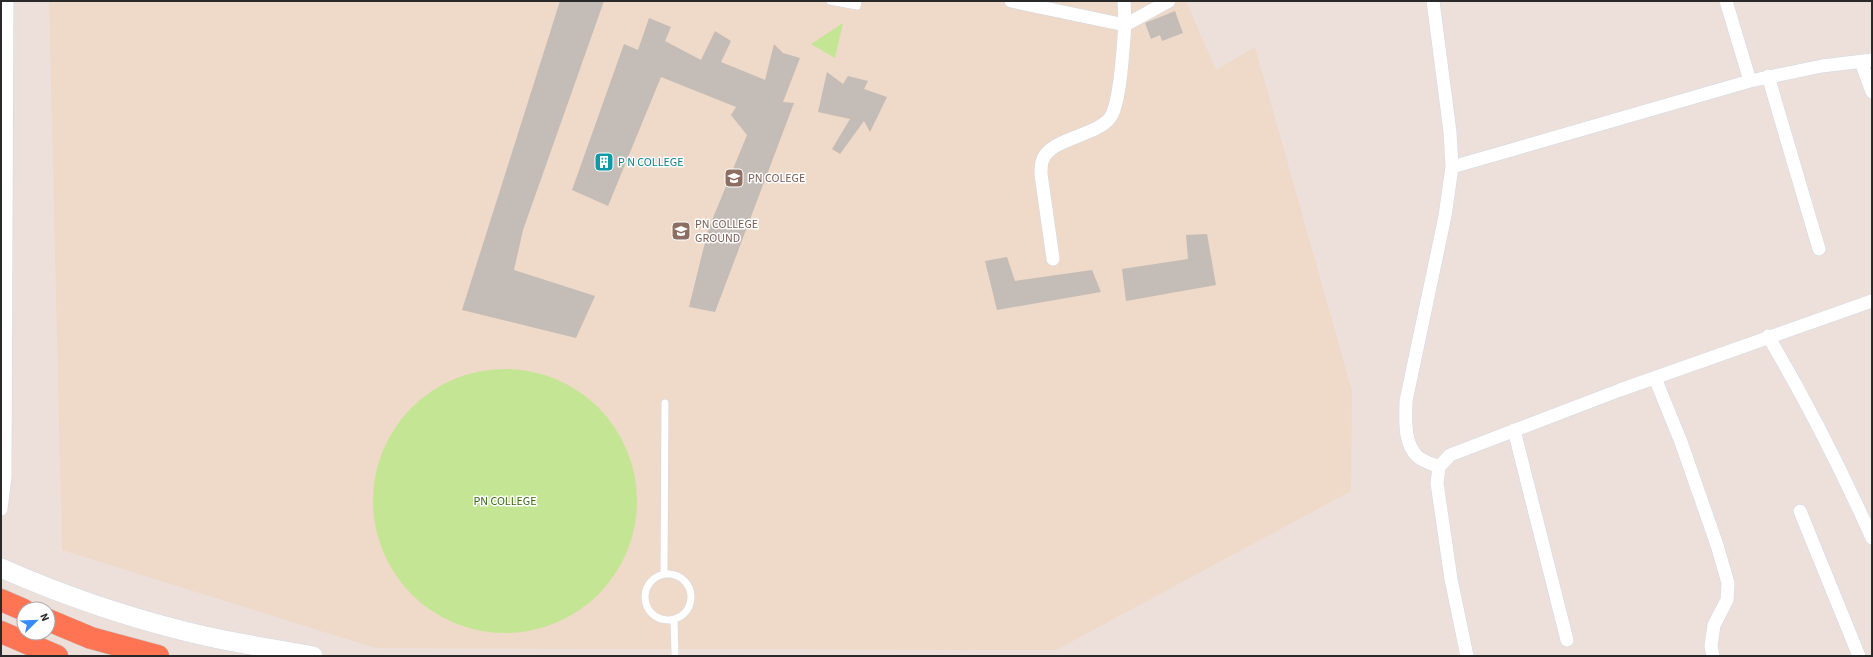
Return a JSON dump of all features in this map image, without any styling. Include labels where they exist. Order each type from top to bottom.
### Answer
[{"type":"highway","points":[[1,600],[16,607]]},
{"type":"highway","points":[[56,623],[91,638],[158,656]]},
{"type":"highway","points":[[1,632],[57,656]]},
{"type":"main road","points":[[1,568],[54,591],[119,613],[186,632],[313,656]]},
{"type":"street","points":[[1011,1],[1124,25],[1169,1]]},
{"type":"street","points":[[1053,259],[1041,174],[1042,162],[1047,153],[1054,147],[1103,124],[1114,110],[1119,84],[1124,25],[1124,1]]},
{"type":"street","points":[[1432,1],[1450,132],[1452,167],[1445,216],[1406,402],[1406,428],[1410,446],[1417,456],[1439,467]]},
{"type":"street","points":[[1726,1],[1750,81]]},
{"type":"street","points":[[1,509],[3,476],[5,4]]},
{"type":"street","points":[[1452,167],[1768,76],[1822,66],[1867,61],[1872,92]]},
{"type":"street","points":[[1768,76],[1819,249]]},
{"type":"street","points":[[1466,656],[1450,572],[1438,483],[1439,467],[1450,455],[1768,336],[1872,301]]},
{"type":"street","points":[[1768,336],[1812,413],[1840,467],[1872,538]]},
{"type":"street","points":[[1655,378],[1681,442],[1717,545],[1728,583],[1727,600],[1714,626],[1711,646],[1713,656]]},
{"type":"street","points":[[1514,430],[1567,640]]},
{"type":"street","points":[[1800,511],[1858,656]]},
{"type":"lane","points":[[830,1],[857,6],[858,1]]},
{"type":"lane","points":[[664,573],[665,403]]},
{"type":"lane","points":[[664,573],[679,576],[685,581],[692,596],[687,611],[674,620],[658,618],[647,608],[645,601],[647,586],[651,580],[664,573]]},
{"type":"lane","points":[[674,620],[675,656]]},
{"type":"shaded area","name":"PN COLLEGE GROUND","points":[[49,1],[1186,1],[1216,70],[1255,47],[1352,391],[1351,491],[1056,650],[375,648],[62,550]]},
{"type":"green space","points":[[843,23],[835,58],[811,44]]},
{"type":"green space","name":"PN COLLEGE","points":[[492,369],[518,369],[531,371],[567,384],[589,399],[607,417],[622,439],[627,450],[635,475],[637,501],[635,527],[622,563],[607,585],[589,603],[567,618],[531,631],[518,633],[492,633],[479,631],[443,618],[421,603],[403,585],[388,563],[375,527],[373,514],[373,488],[375,475],[388,439],[403,417],[421,399],[443,384],[479,371]]},
{"type":"building","points":[[560,1],[604,1],[523,230],[514,270],[595,296],[576,338],[462,310]]},
{"type":"building","points":[[1175,11],[1183,33],[1162,41],[1160,35],[1151,39],[1145,23]]},
{"type":"building","name":"P N COLLEGE","points":[[649,18],[671,27],[665,41],[701,60],[715,31],[731,41],[721,62],[765,80],[774,44],[783,53],[800,58],[783,102],[794,103],[715,312],[689,307],[708,230],[747,135],[731,115],[736,107],[661,77],[608,206],[572,190],[624,44],[638,50]]},
{"type":"building","points":[[827,72],[843,84],[848,76],[868,81],[864,89],[887,97],[870,132],[864,121],[840,154],[832,149],[850,119],[818,112]]},
{"type":"building","points":[[1207,234],[1216,285],[1126,301],[1122,269],[1188,259],[1186,235]]},
{"type":"building","points":[[1007,257],[1015,281],[1092,270],[1101,292],[997,310],[985,261]]},
{"type":"place","name":"P N COLLEGE","points":[[604,162]]},
{"type":"place","name":"PN COLEGE","points":[[734,178]]},
{"type":"place","name":"PN COLLEGE GROUND","points":[[681,231]]}]
